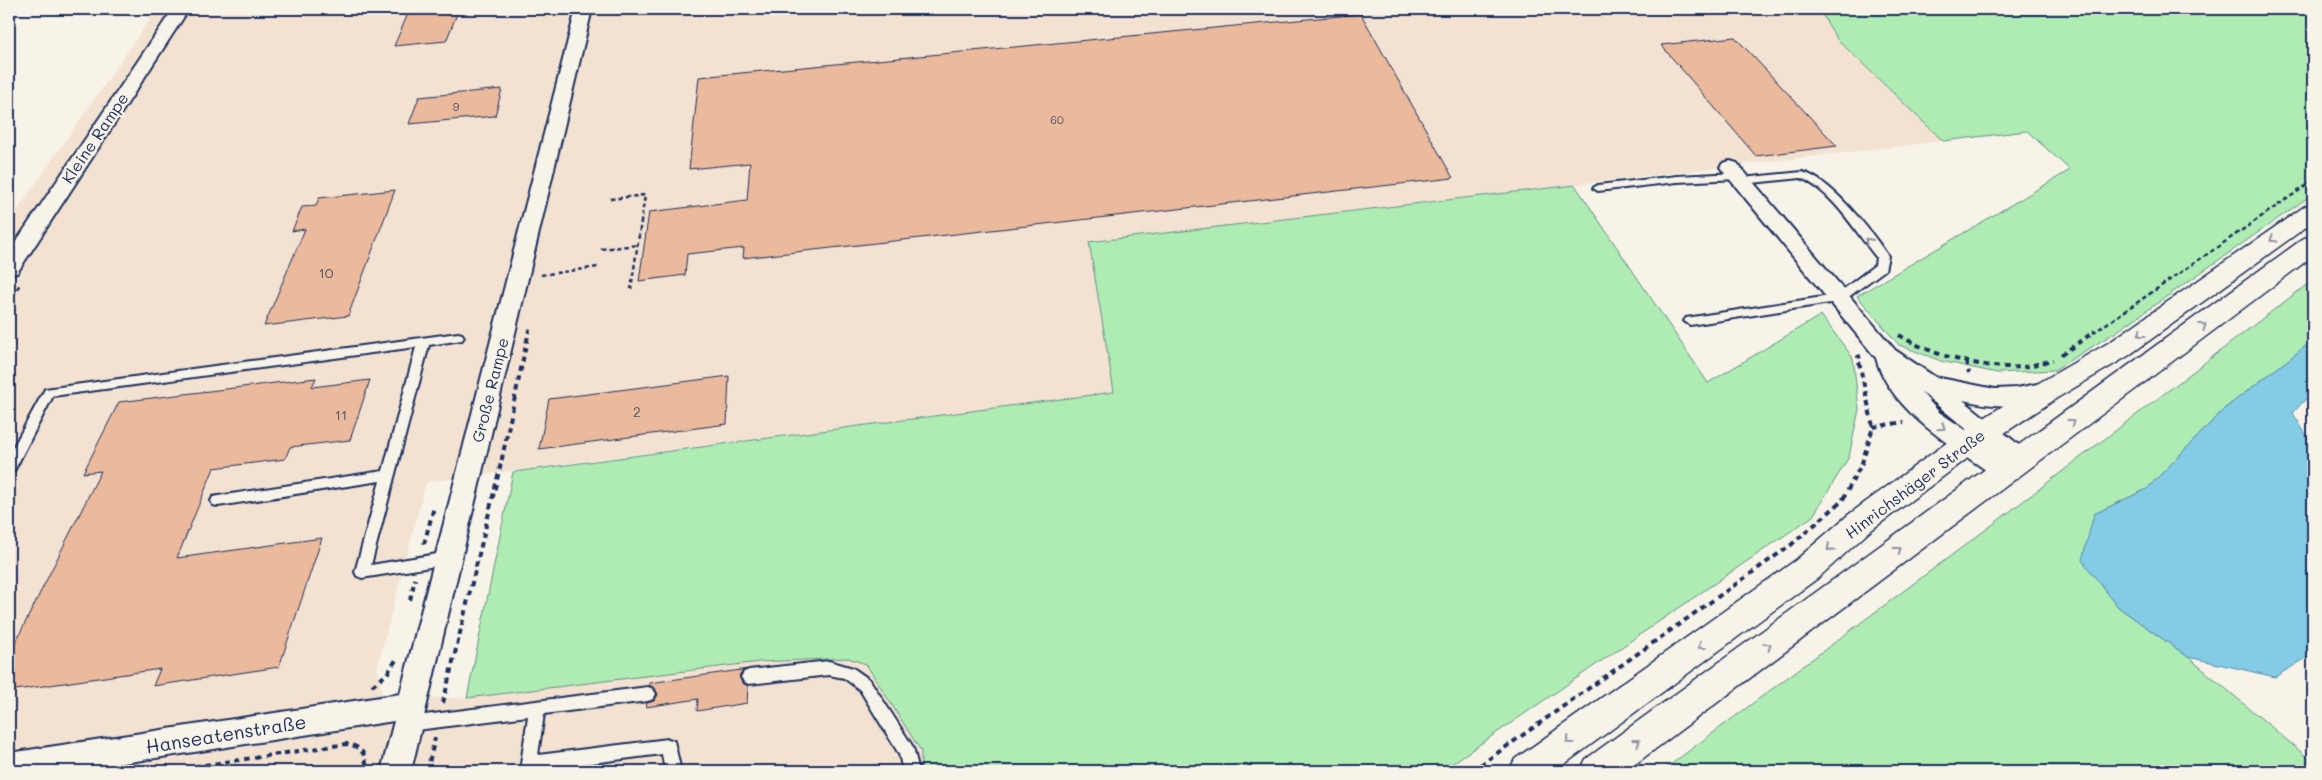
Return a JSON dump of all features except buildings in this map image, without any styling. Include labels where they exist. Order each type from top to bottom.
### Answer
[{"type":"main road","name":"Hinrichshäger Straße","points":[[1527,771],[1807,569],[1859,522],[1975,438],[2047,391],[2119,349],[2313,211]]},
{"type":"main road","points":[[1598,771],[2313,244]]},
{"type":"street","name":"Kleine Rampe","points":[[9,268],[181,9]]},
{"type":"street","name":"Große Rampe","points":[[396,771],[584,9]]},
{"type":"street","points":[[1737,174],[1839,298],[1926,383],[1975,438]]},
{"type":"street","points":[[1887,344],[1892,374],[1930,418],[1975,438],[2012,465]]},
{"type":"street","points":[[1926,383],[1995,398],[2017,397],[2047,391]]},
{"type":"street","name":"Hanseatenstraße","points":[[9,767],[411,715]]},
{"type":"lane","points":[[1598,188],[1677,178],[1704,179],[1737,174],[1802,175],[1812,178],[1835,200],[1882,256],[1881,267],[1839,298],[1690,321]]},
{"type":"lane","points":[[9,467],[49,392],[458,337]]},
{"type":"lane","points":[[424,341],[362,572],[449,558]]},
{"type":"lane","points":[[218,501],[388,475]]},
{"type":"lane","points":[[748,677],[829,668],[848,673],[865,685],[907,752],[911,771]]},
{"type":"lane","points":[[411,715],[439,720],[648,694]]},
{"type":"lane","points":[[537,708],[529,764],[668,746],[673,771]]},
{"type":"path","points":[[1472,771],[1791,545],[1842,500],[1862,463],[1873,426],[1858,357],[1887,344],[1908,342],[1966,361],[2023,367],[2054,360],[2313,181]]},
{"type":"path","points":[[610,199],[646,195],[631,289]]},
{"type":"path","points":[[601,249],[638,245]]},
{"type":"path","points":[[540,284],[543,266]]},
{"type":"path","points":[[541,275],[598,268]]},
{"type":"path","points":[[427,771],[501,463],[532,318]]},
{"type":"path","points":[[1873,426],[1930,418]]},
{"type":"path","points":[[369,688],[387,674]]},
{"type":"path","points":[[165,771],[346,744],[356,744],[364,751],[367,761],[366,771]]},
{"type":"shaded area","points":[[157,9],[1819,9],[1837,39],[1943,141],[1089,242],[1114,392],[426,482],[377,668],[383,698],[467,698],[759,662],[848,658],[866,664],[921,751],[921,771],[9,771],[9,222]]},
{"type":"green space","points":[[1819,9],[2313,9],[2313,194],[2116,332],[2054,370],[1997,373],[1941,361],[1899,345],[1857,296],[2070,170],[2027,131],[1943,141],[1837,39]]},
{"type":"green space","points":[[1575,185],[1708,383],[1821,315],[1853,358],[1859,409],[1849,457],[1813,516],[1441,771],[921,771],[921,751],[866,664],[848,658],[759,662],[467,698],[513,472],[1114,392],[1089,242]]},
{"type":"green space","points":[[2313,280],[2313,344],[2306,346],[2224,409],[2147,489],[2094,514],[2118,607],[2188,657],[2313,762],[2313,771],[1662,771],[1992,525]]},
{"type":"water","points":[[2313,344],[2313,391],[2293,413],[2308,438],[2313,441],[2313,654],[2275,677],[2188,657],[2118,607],[2082,560],[2094,514],[2147,489],[2224,409],[2306,346]]}]
